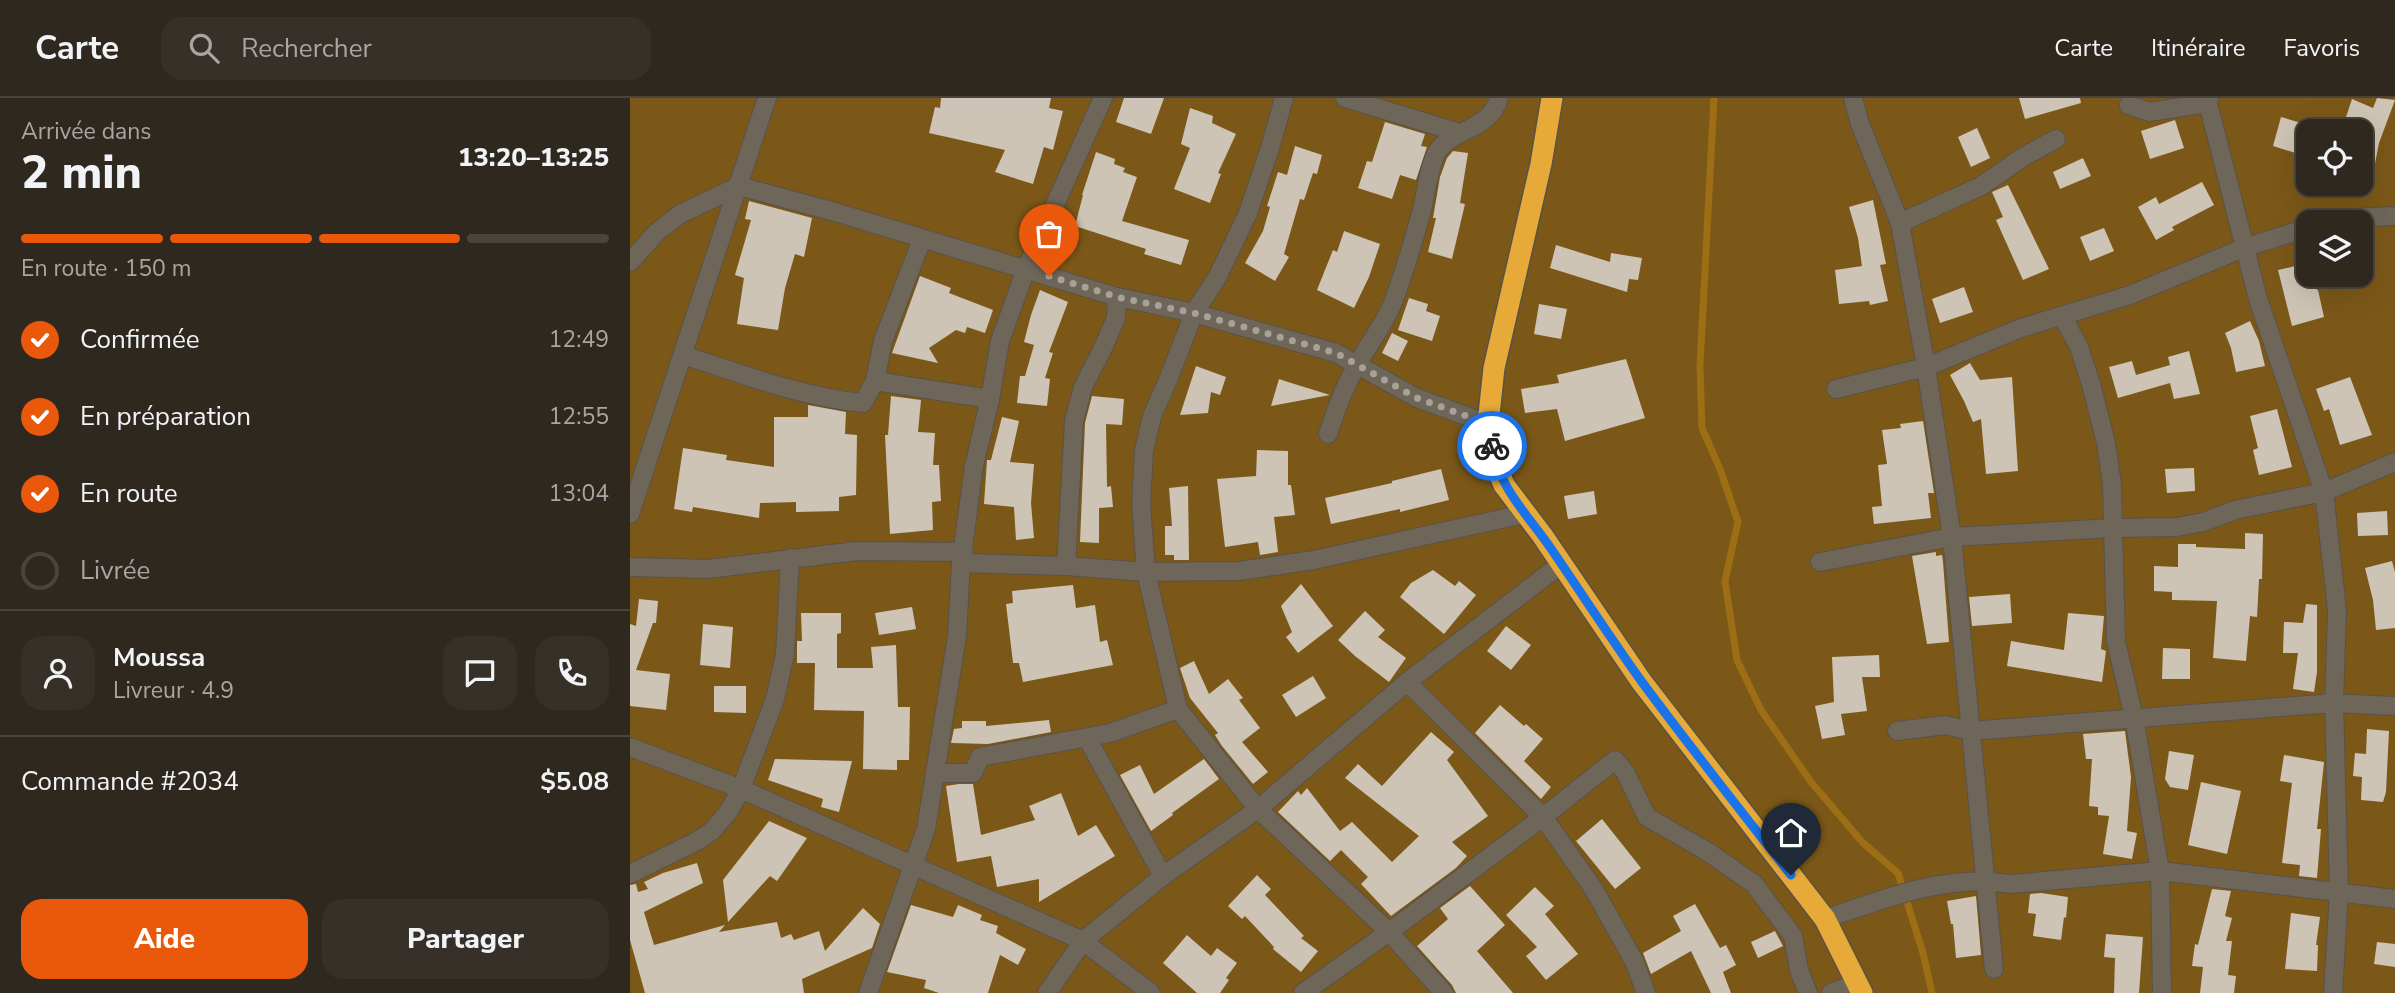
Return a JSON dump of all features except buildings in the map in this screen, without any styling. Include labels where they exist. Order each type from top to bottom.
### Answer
[{"type":"highway","points":[[1552,98],[1541,164],[1494,368],[1488,424],[1494,460],[1504,485],[1542,535],[1641,681],[1825,919],[1860,988]]},
{"type":"street","points":[[630,514],[767,98]]},
{"type":"street","points":[[868,993],[926,829],[957,636],[962,558],[974,466],[1000,341],[1026,269],[1103,98]]},
{"type":"street","points":[[1284,98],[1248,213],[1218,276],[1194,313],[1152,415],[1144,451],[1141,504],[1146,572],[1178,709],[1258,808],[1389,932],[1444,993]]},
{"type":"street","points":[[1346,98],[1460,133]]},
{"type":"street","points":[[1328,433],[1357,364],[1380,331],[1393,303],[1437,152],[1460,133],[1485,121],[1497,107],[1499,98]]},
{"type":"street","points":[[1853,98],[1860,124],[1900,223],[1926,367],[1952,537],[1994,969]]},
{"type":"street","points":[[2129,105],[2149,112],[2208,101],[2258,299],[2323,492],[2337,610],[2334,703],[2339,892],[2333,993]]},
{"type":"street","points":[[1900,223],[1981,186],[2023,157],[2056,139]]},
{"type":"street","points":[[630,262],[657,232],[681,214],[738,186],[1117,297],[1194,313],[1336,353],[1417,398],[1488,424]]},
{"type":"street","points":[[2373,217],[2395,216]]},
{"type":"street","points":[[1836,389],[1926,367],[2021,328],[2130,295],[2246,247],[2296,232]]},
{"type":"street","points":[[683,355],[796,390],[836,400],[863,403],[875,381],[883,341],[922,239]]},
{"type":"street","points":[[1066,566],[1074,421],[1083,387],[1116,318],[1117,297]]},
{"type":"street","points":[[2062,316],[2079,347],[2106,443],[2115,528],[2116,642],[2134,717],[2160,871],[2162,993]]},
{"type":"street","points":[[875,381],[990,398]]},
{"type":"street","points":[[1820,562],[1952,537],[2177,527],[2203,522],[2235,510],[2323,492],[2395,462]]},
{"type":"street","points":[[630,567],[708,569],[857,551],[1146,572],[1240,571],[1314,560],[1524,514]]},
{"type":"street","points":[[630,874],[712,831],[729,811],[741,789],[775,699],[783,665],[790,558]]},
{"type":"street","points":[[1046,993],[1083,941],[1163,876],[1258,808],[1407,682],[1561,564]]},
{"type":"street","points":[[1407,682],[1543,817],[1593,888],[1634,961],[1646,993]]},
{"type":"street","points":[[1897,731],[1945,725],[1971,731],[2334,703],[2395,706]]},
{"type":"street","points":[[936,773],[973,773],[980,757],[1110,733],[1178,709]]},
{"type":"street","points":[[1087,738],[1163,876]]},
{"type":"street","points":[[630,747],[741,789],[1083,941],[1151,993]]},
{"type":"street","points":[[1303,993],[1543,817],[1615,760],[1625,772],[1647,817],[1708,852],[1754,884],[1793,936],[1808,993]]},
{"type":"street","points":[[1825,919],[1926,887],[1985,880],[2010,884],[2160,871],[2395,899]]},
{"type":"street","points":[[1831,993],[1860,988]]},
{"type":"shaded area","points":[[630,98],[2395,98],[2395,993],[630,993]]},
{"type":"waterway","points":[[1714,98],[1700,366],[1702,428],[1720,469],[1738,522],[1725,581],[1737,660],[1761,710],[1811,782],[1863,843],[1898,873],[1923,953],[1932,993]]},
{"type":"way so far","points":[[1049,276],[1117,297],[1194,313],[1336,353],[1417,398],[1488,424],[1492,446]]},
{"type":"route","points":[[1492,446],[1494,460],[1504,485],[1524,514],[1542,535],[1641,681],[1791,875]]}]
